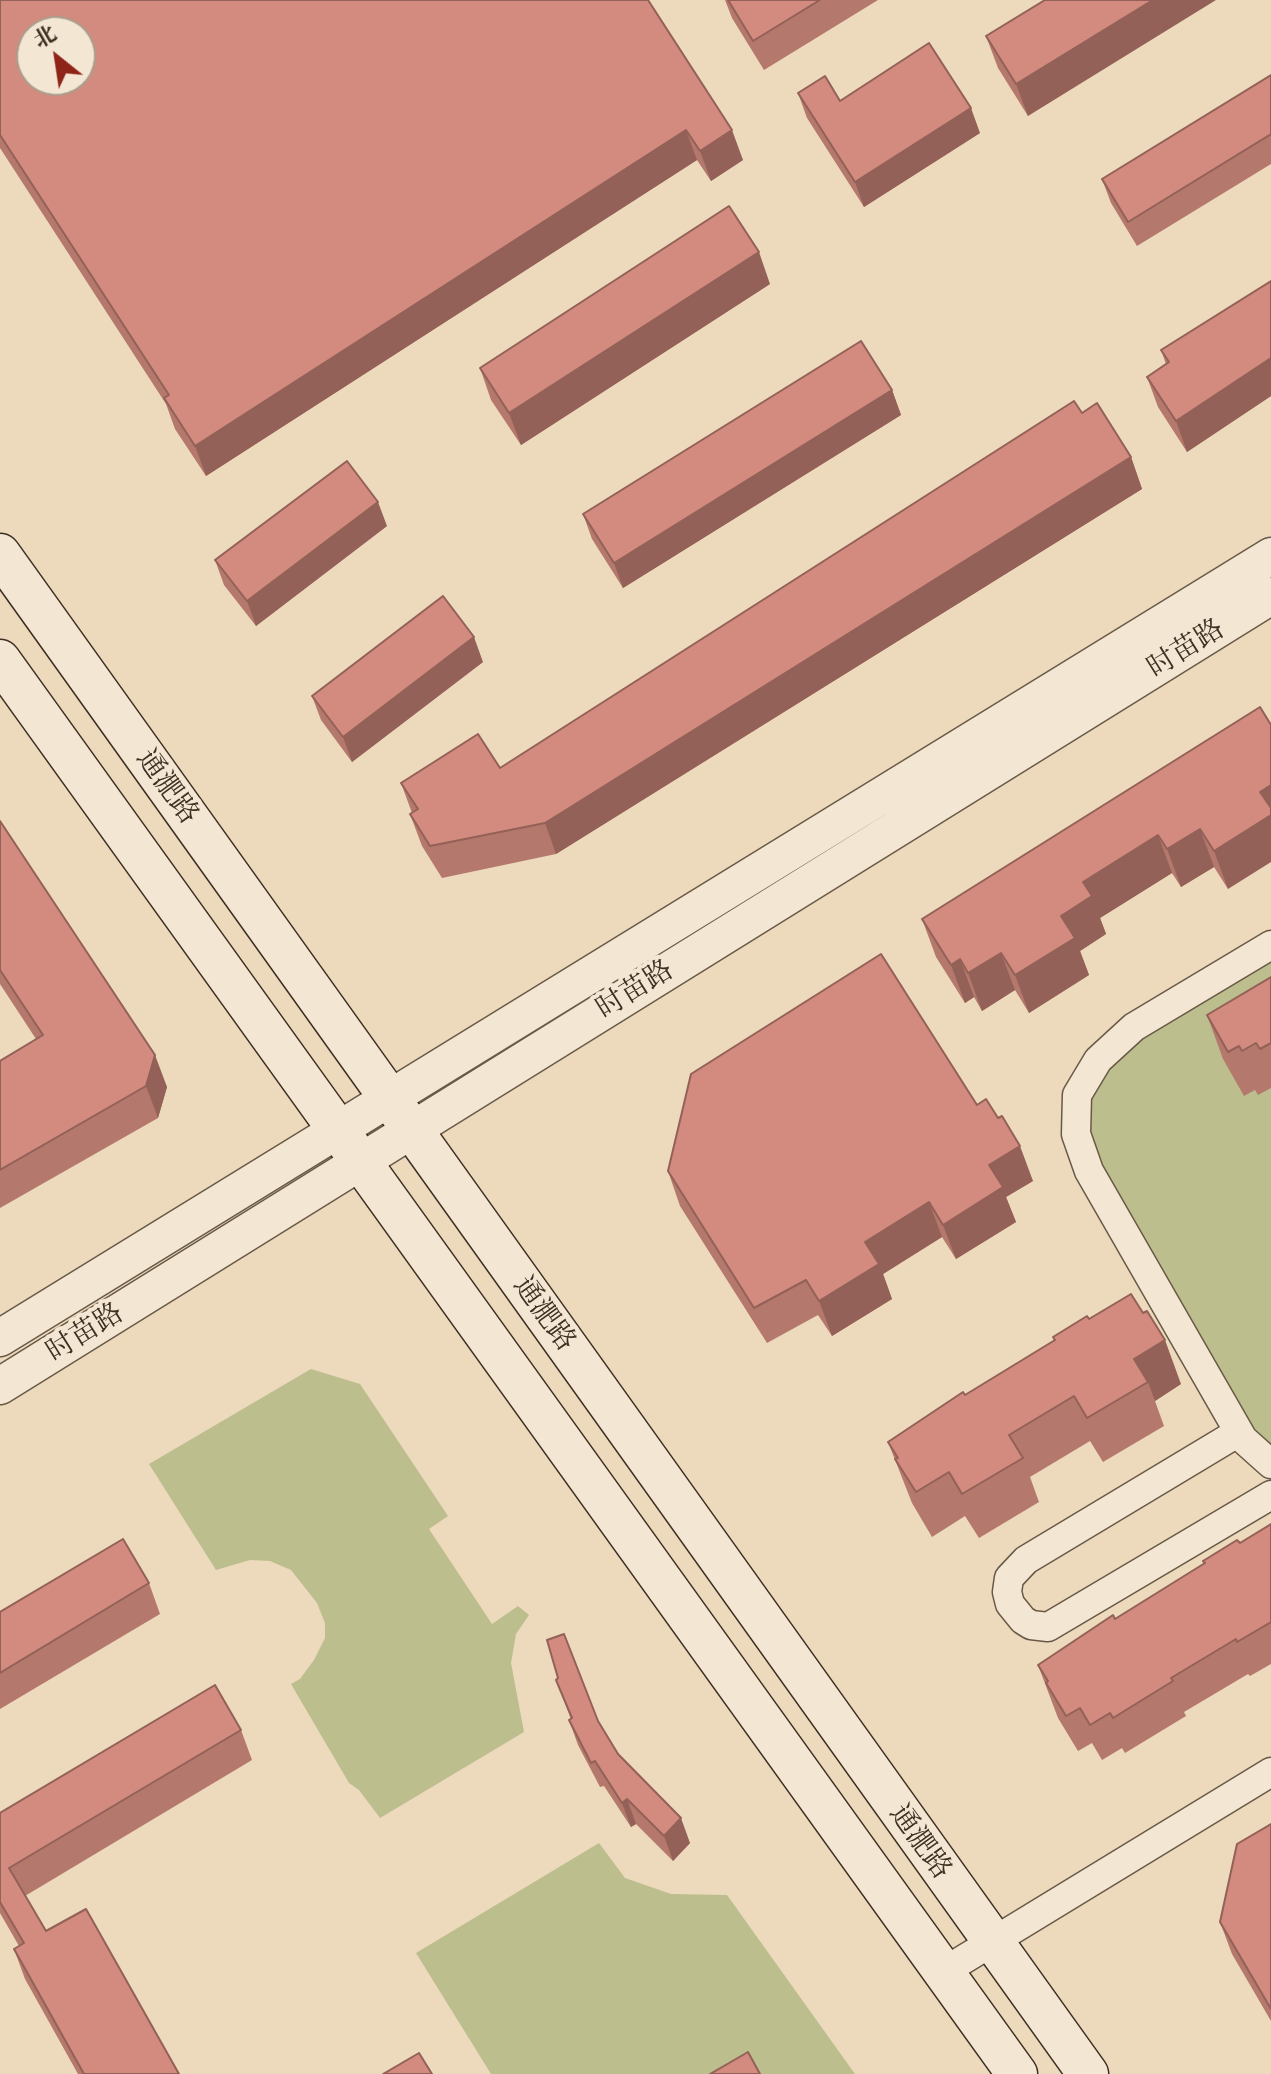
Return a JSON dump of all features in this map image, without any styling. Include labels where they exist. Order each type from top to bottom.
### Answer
[{"type":"main road","name":"通淝路","points":[[0,554],[1088,2074]]},
{"type":"main road","name":"通淝路","points":[[0,660],[1017,2074]]},
{"type":"street","name":"时苗路","points":[[0,1386],[348,1146],[1271,556]]},
{"type":"street","name":"时苗路","points":[[400,1113],[1271,596]]},
{"type":"street","points":[[1271,945],[1134,1027],[1098,1060],[1077,1095],[1076,1134],[1089,1171],[1243,1439],[1271,1464]]},
{"type":"street","name":"时苗路","points":[[0,1338],[348,1146]]},
{"type":"street","points":[[1239,1432],[1026,1560],[1009,1578],[1007,1592],[1010,1604],[1031,1625],[1048,1627],[1271,1495]]},
{"type":"street","points":[[943,1972],[1271,1772]]},
{"type":"green space","points":[[1271,954],[1271,1454],[1246,1425],[1093,1166],[1085,1095],[1135,1035]]},
{"type":"green space","points":[[311,1369],[360,1384],[448,1516],[429,1529],[492,1624],[518,1606],[529,1615],[516,1634],[511,1663],[524,1732],[380,1818],[359,1790],[349,1783],[291,1684],[300,1679],[325,1638],[325,1623],[317,1603],[291,1570],[270,1561],[250,1560],[216,1570],[149,1464]]},
{"type":"green space","points":[[599,1843],[625,1878],[671,1894],[727,1895],[855,2074],[491,2074],[416,1953]]},
{"type":"building","points":[[0,0],[648,0],[732,130],[700,151],[686,130],[195,446],[164,398],[169,395],[0,135]]},
{"type":"building","points":[[728,0],[820,0],[753,41]]},
{"type":"building","points":[[1045,0],[1153,0],[1016,84],[986,36]]},
{"type":"building","points":[[929,43],[971,108],[855,182],[798,93],[825,76],[840,101]]},
{"type":"building","points":[[1271,75],[1271,134],[1128,222],[1102,179]]},
{"type":"building","points":[[729,206],[759,252],[509,413],[480,368]]},
{"type":"building","points":[[1271,281],[1271,358],[1176,421],[1147,377],[1169,362],[1161,350]]},
{"type":"building","points":[[861,341],[892,390],[614,563],[583,514]]},
{"type":"building","points":[[1074,401],[1082,413],[1097,403],[1131,457],[545,823],[430,846],[410,814],[418,809],[401,783],[478,734],[500,768]]},
{"type":"building","points":[[347,461],[378,502],[247,601],[215,560]]},
{"type":"building","points":[[443,596],[474,637],[343,737],[312,696]]},
{"type":"building","points":[[1260,707],[1271,725],[1271,785],[1260,792],[1271,808],[1271,815],[1214,851],[1200,829],[1167,849],[1158,835],[1083,882],[1092,896],[1061,916],[1075,938],[1015,975],[1001,953],[968,973],[960,959],[951,965],[922,919]]},
{"type":"building","points":[[0,821],[155,1055],[146,1086],[0,1170],[0,1061],[43,1035],[0,970]]},
{"type":"building","points":[[881,954],[977,1105],[986,1099],[998,1118],[1002,1116],[1020,1146],[989,1165],[1003,1187],[943,1225],[929,1202],[865,1242],[879,1264],[819,1301],[806,1280],[754,1308],[668,1171],[691,1074]]},
{"type":"building","points":[[1271,977],[1271,1043],[1260,1049],[1256,1043],[1242,1051],[1239,1046],[1228,1052],[1207,1015]]},
{"type":"building","points":[[1131,1294],[1143,1313],[1147,1311],[1165,1340],[1134,1359],[1148,1382],[1087,1418],[1074,1396],[1009,1435],[1023,1458],[962,1494],[949,1472],[916,1492],[888,1442],[963,1392],[965,1395],[1055,1340],[1053,1337],[1087,1316],[1089,1319]]},
{"type":"building","points":[[1271,1524],[1271,1622],[1171,1678],[1173,1681],[1113,1718],[1110,1713],[1090,1725],[1080,1708],[1066,1716],[1038,1665],[1113,1615],[1115,1619],[1237,1540],[1240,1543]]},
{"type":"building","points":[[123,1539],[149,1583],[0,1673],[0,1612]]},
{"type":"building","points":[[564,1634],[598,1721],[618,1754],[681,1818],[664,1836],[627,1799],[622,1803],[595,1761],[591,1763],[569,1720],[572,1718],[556,1680],[547,1640]]},
{"type":"building","points":[[215,1685],[241,1730],[9,1868],[46,1931],[86,1909],[179,2074],[84,2074],[14,1949],[24,1943],[0,1902],[0,1813]]},
{"type":"building","points":[[1271,1824],[1271,2009],[1220,1922],[1237,1844]]},
{"type":"building","points":[[748,2052],[760,2074],[710,2074]]},
{"type":"building","points":[[419,2053],[432,2074],[383,2074]]}]
